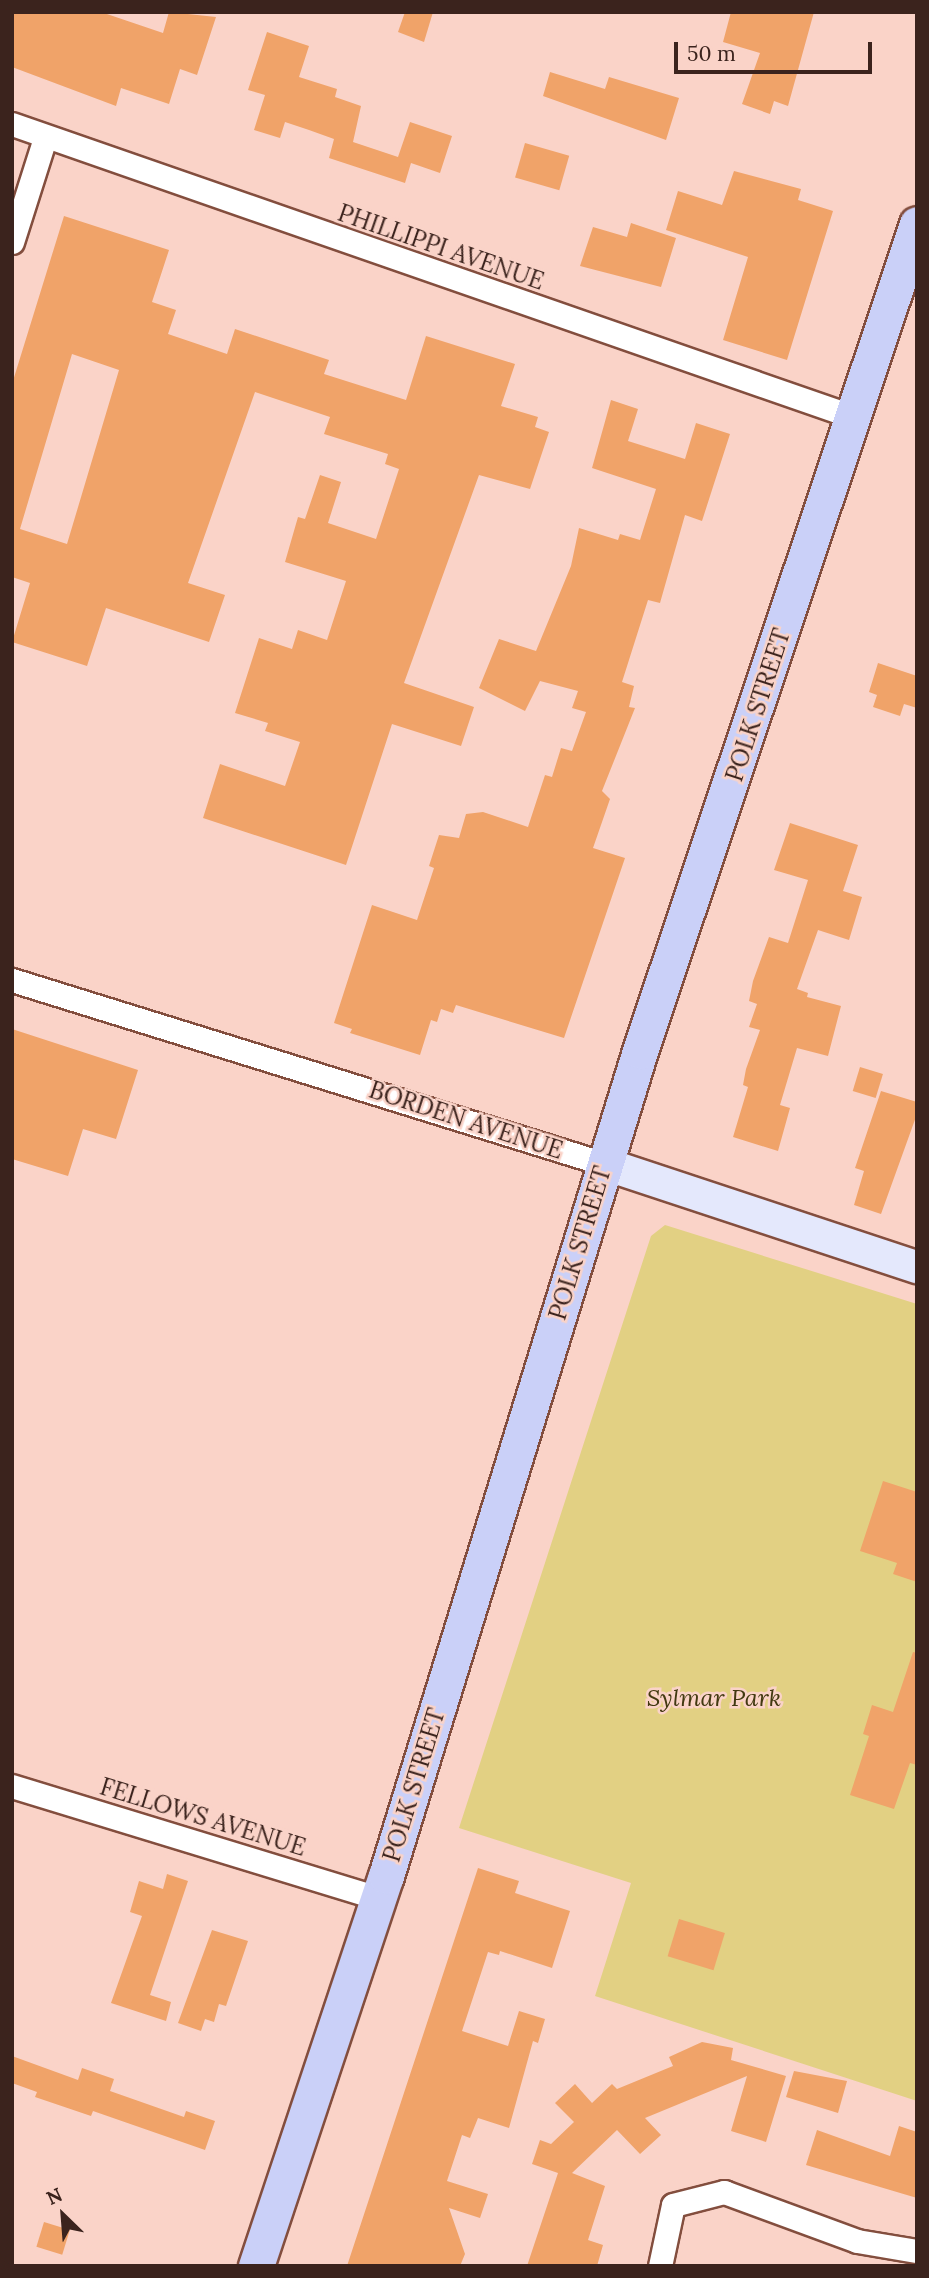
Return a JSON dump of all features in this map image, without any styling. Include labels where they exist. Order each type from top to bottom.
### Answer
[{"type":"main road","name":"POLK STREET","points":[[256,2266],[379,1898],[605,1164],[917,224]]},
{"type":"street","name":"PHILLIPPI AVENUE","points":[[12,124],[854,418]]},
{"type":"street","points":[[12,242],[46,138]]},
{"type":"street","name":"BORDEN AVENUE","points":[[12,980],[605,1164],[917,1267]]},
{"type":"street","name":"FELLOWS AVENUE","points":[[12,1786],[379,1898]]},
{"type":"street","points":[[660,2266],[673,2205],[724,2192],[857,2241],[917,2251]]},
{"type":"green space","name":"Sylmar Park","points":[[665,1225],[917,1304],[917,2101],[595,1996],[631,1883],[459,1828],[651,1236]]},
{"type":"building","points":[[12,12],[101,12],[163,33],[169,12],[216,17],[197,75],[180,69],[169,104],[121,88],[116,106],[12,67]]},
{"type":"building","points":[[405,12],[433,12],[424,42],[398,32]]},
{"type":"building","points":[[731,12],[814,12],[788,106],[774,101],[770,114],[742,104],[760,53],[723,42]]},
{"type":"building","points":[[267,32],[309,46],[299,77],[337,89],[335,97],[361,106],[353,142],[398,157],[410,122],[452,136],[440,173],[411,163],[405,183],[329,158],[334,139],[309,130],[285,122],[280,138],[254,130],[265,95],[248,90]]},
{"type":"building","points":[[550,72],[605,89],[609,77],[679,98],[666,140],[543,96]]},
{"type":"building","points":[[525,143],[569,156],[559,190],[515,178]]},
{"type":"building","points":[[734,171],[801,189],[798,200],[833,211],[787,360],[723,340],[748,257],[666,230],[678,191],[722,205]]},
{"type":"building","points":[[64,216],[169,250],[152,302],[176,310],[168,334],[227,354],[235,329],[329,360],[324,374],[406,400],[426,336],[515,364],[501,406],[538,417],[535,427],[549,432],[530,489],[479,475],[404,683],[474,707],[461,746],[392,724],[346,865],[203,818],[220,764],[285,786],[300,742],[265,731],[268,723],[235,713],[259,638],[292,649],[298,630],[327,640],[346,581],[285,562],[298,517],[305,519],[320,475],[341,482],[328,523],[376,539],[399,469],[385,464],[388,454],[324,434],[330,417],[255,392],[188,583],[225,595],[209,642],[106,608],[87,666],[12,642],[30,583],[12,577],[12,384]],"holes":[[[72,354],[119,370],[67,544],[20,529]]]},
{"type":"building","points":[[631,223],[676,238],[661,287],[580,266],[593,227],[627,237]]},
{"type":"building","points":[[611,400],[638,409],[628,441],[685,459],[696,423],[730,434],[702,521],[685,515],[660,603],[648,600],[622,682],[634,686],[629,707],[635,708],[602,791],[610,799],[593,848],[625,858],[564,1038],[456,1005],[453,1013],[441,1009],[437,1022],[431,1020],[420,1055],[350,1033],[352,1029],[334,1023],[372,905],[417,920],[434,868],[429,866],[439,835],[459,838],[466,814],[483,812],[528,827],[545,775],[552,777],[561,748],[572,751],[586,712],[572,708],[578,691],[540,681],[525,711],[479,688],[499,639],[536,651],[571,566],[579,528],[618,540],[620,534],[640,540],[656,489],[592,468]]},
{"type":"building","points":[[878,663],[917,676],[917,708],[904,704],[900,716],[873,707],[877,695],[869,692]]},
{"type":"building","points":[[790,823],[858,845],[843,891],[862,897],[849,940],[818,930],[797,989],[808,993],[807,997],[841,1006],[828,1056],[797,1048],[780,1105],[790,1108],[778,1151],[733,1137],[748,1087],[743,1085],[746,1069],[760,1030],[749,1027],[757,1004],[749,1001],[753,981],[769,937],[788,943],[808,880],[774,870]]},
{"type":"building","points":[[12,1029],[138,1070],[116,1139],[83,1129],[68,1176],[12,1159]]},
{"type":"building","points":[[860,1067],[883,1074],[876,1098],[853,1091]]},
{"type":"building","points":[[881,1091],[917,1102],[917,1114],[881,1214],[854,1205],[864,1171],[855,1168]]},
{"type":"building","points":[[883,1481],[917,1492],[917,1582],[893,1574],[897,1563],[860,1551]]},
{"type":"building","points":[[913,1652],[917,1653],[917,1765],[910,1763],[894,1809],[850,1795],[869,1736],[863,1734],[872,1705],[893,1712]]},
{"type":"building","points":[[478,1868],[519,1881],[515,1893],[570,1911],[552,1968],[500,1951],[499,1955],[488,1952],[462,2031],[508,2046],[519,2011],[545,2019],[538,2043],[533,2041],[509,2128],[478,2118],[470,2138],[462,2135],[447,2181],[488,2194],[480,2218],[449,2208],[465,2254],[460,2266],[347,2266]]},
{"type":"building","points":[[167,1874],[188,1881],[150,1995],[171,2002],[166,2021],[111,2003],[142,1916],[130,1912],[139,1881],[163,1889]]},
{"type":"building","points":[[679,1919],[725,1933],[714,1970],[668,1956]]},
{"type":"building","points":[[212,1930],[248,1941],[226,2006],[219,2004],[214,2022],[205,2019],[201,2031],[178,2023]]},
{"type":"building","points":[[702,2042],[733,2048],[731,2060],[786,2076],[766,2142],[731,2131],[747,2076],[645,2118],[661,2135],[640,2154],[617,2130],[572,2173],[605,2186],[588,2240],[603,2245],[597,2266],[527,2266],[558,2173],[532,2164],[540,2140],[551,2144],[574,2122],[555,2103],[575,2084],[592,2103],[612,2084],[617,2089],[673,2066],[669,2057]]},
{"type":"building","points":[[12,2056],[78,2080],[82,2068],[114,2079],[110,2091],[184,2117],[186,2111],[215,2121],[205,2150],[93,2111],[91,2116],[35,2097],[37,2092],[12,2083]]},
{"type":"building","points":[[794,2071],[847,2081],[838,2113],[786,2097]]},
{"type":"building","points":[[899,2126],[917,2132],[917,2198],[806,2165],[817,2130],[890,2156]]},
{"type":"building","points":[[44,2222],[70,2230],[62,2255],[36,2247]]}]
